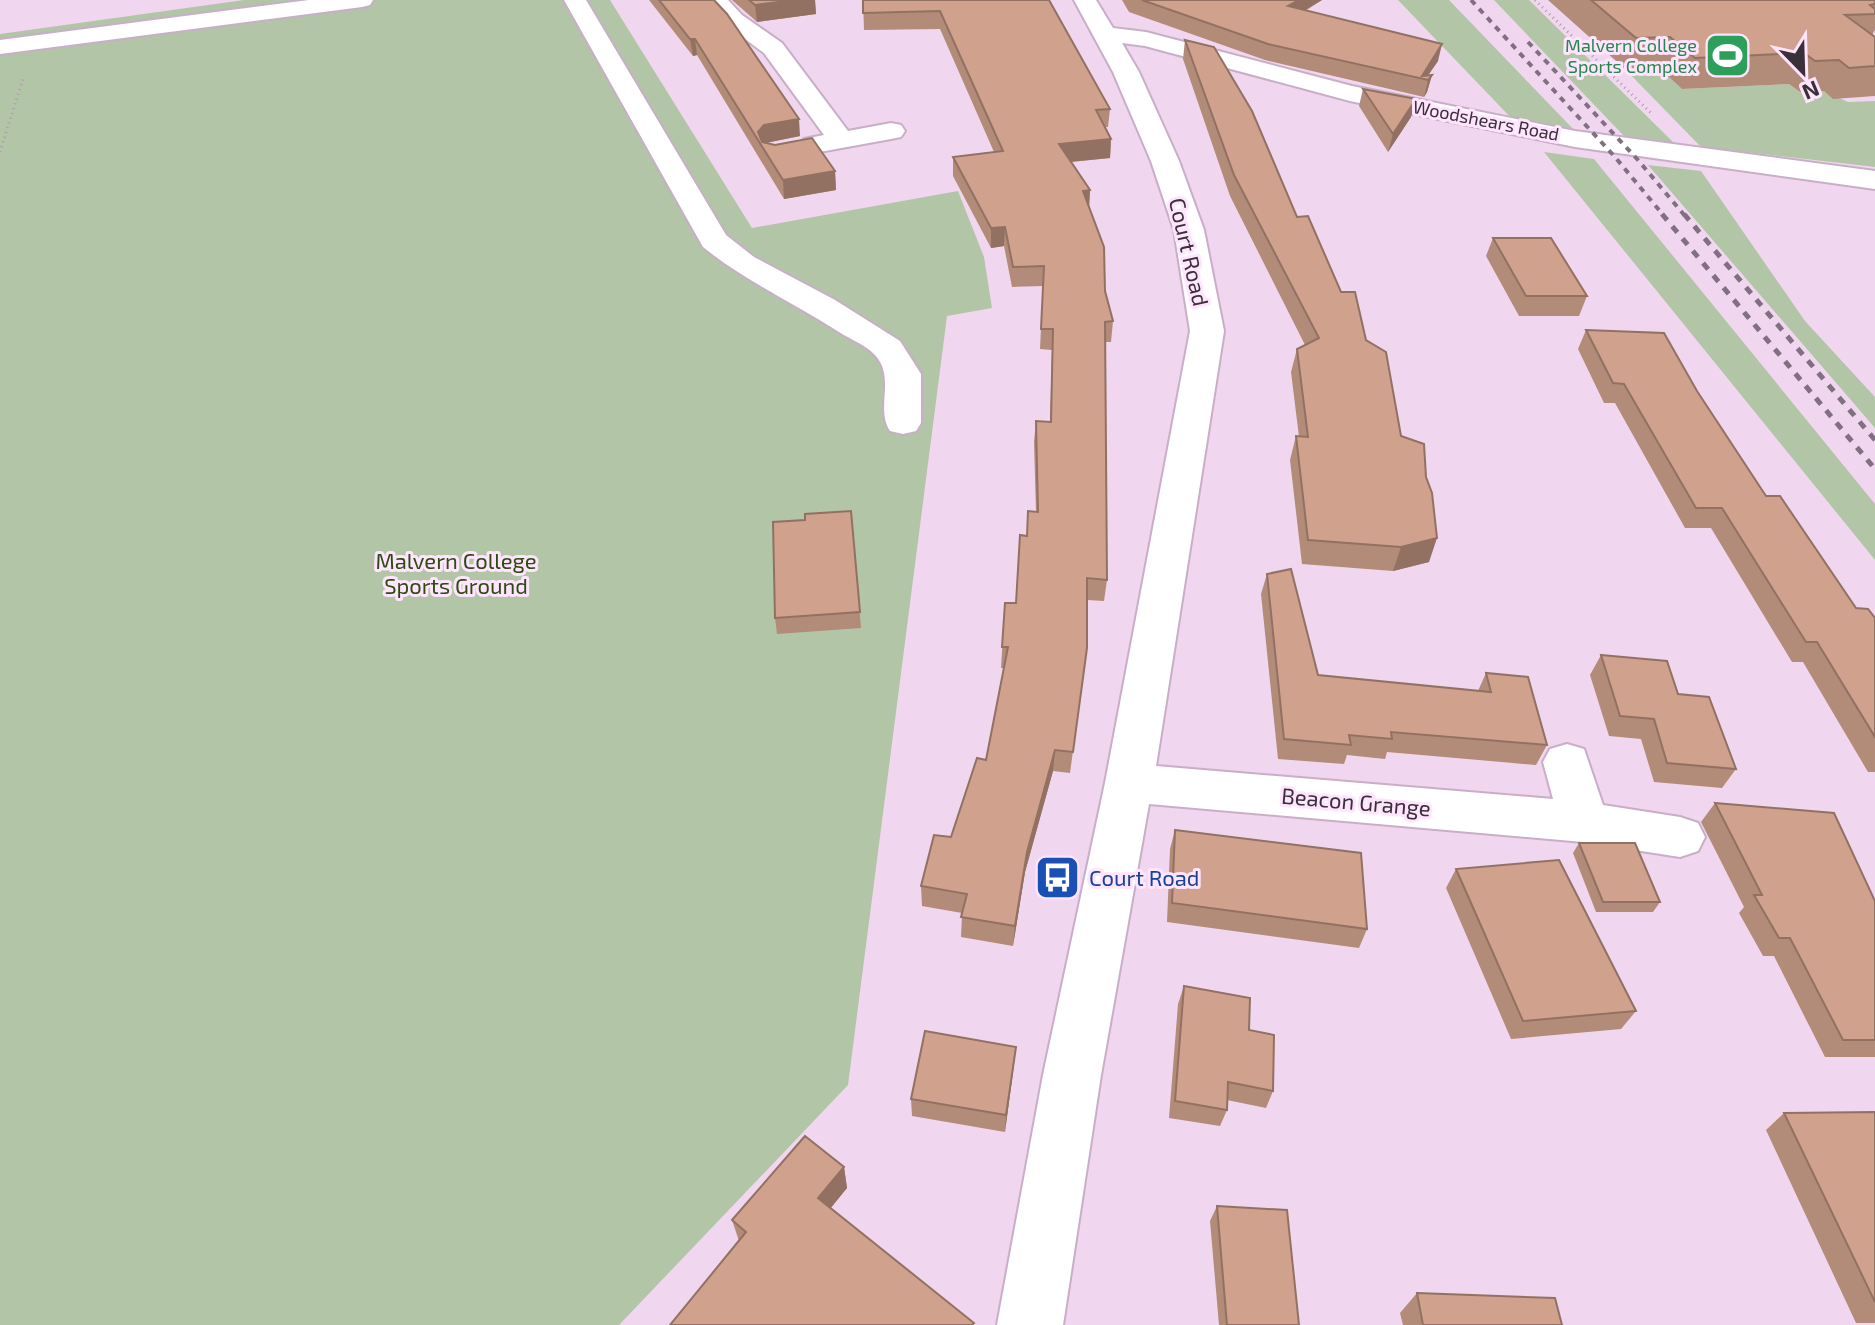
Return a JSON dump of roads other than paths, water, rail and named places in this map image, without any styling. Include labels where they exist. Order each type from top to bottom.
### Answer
[{"type":"street","points":[[0,47],[35,40],[362,0]]},
{"type":"street","points":[[575,0],[714,241],[743,264],[823,307],[888,348],[904,374],[903,423]]},
{"type":"street","points":[[715,0],[734,20],[773,48],[841,140]]},
{"type":"street","name":"Woodshears Road","points":[[1094,17],[1146,39],[1350,93],[1451,115],[1575,139],[1875,180]]},
{"type":"street","name":"Court Road","points":[[1030,1325],[1072,1075],[1129,783],[1207,331],[1189,230],[1165,161],[1126,72],[1094,17]]},
{"type":"street","points":[[789,150],[891,131]]},
{"type":"street","points":[[1567,762],[1583,822]]},
{"type":"street","name":"Beacon Grange","points":[[1129,783],[1583,822],[1680,837]]},
{"type":"railway","points":[[1471,0],[1615,157],[1664,216]]},
{"type":"railway","points":[[1528,42],[1638,160],[1685,216]]},
{"type":"railway","points":[[1662,214],[1875,469]]},
{"type":"railway","points":[[1684,214],[1875,440]]},
{"type":"place","name":"Malvern College Sports Complex","points":[[1728,56]]},
{"type":"place","name":"Court Road","points":[[1058,878]]},
{"type":"park label","name":"Malvern College Sports Ground","points":[[456,574]]}]
